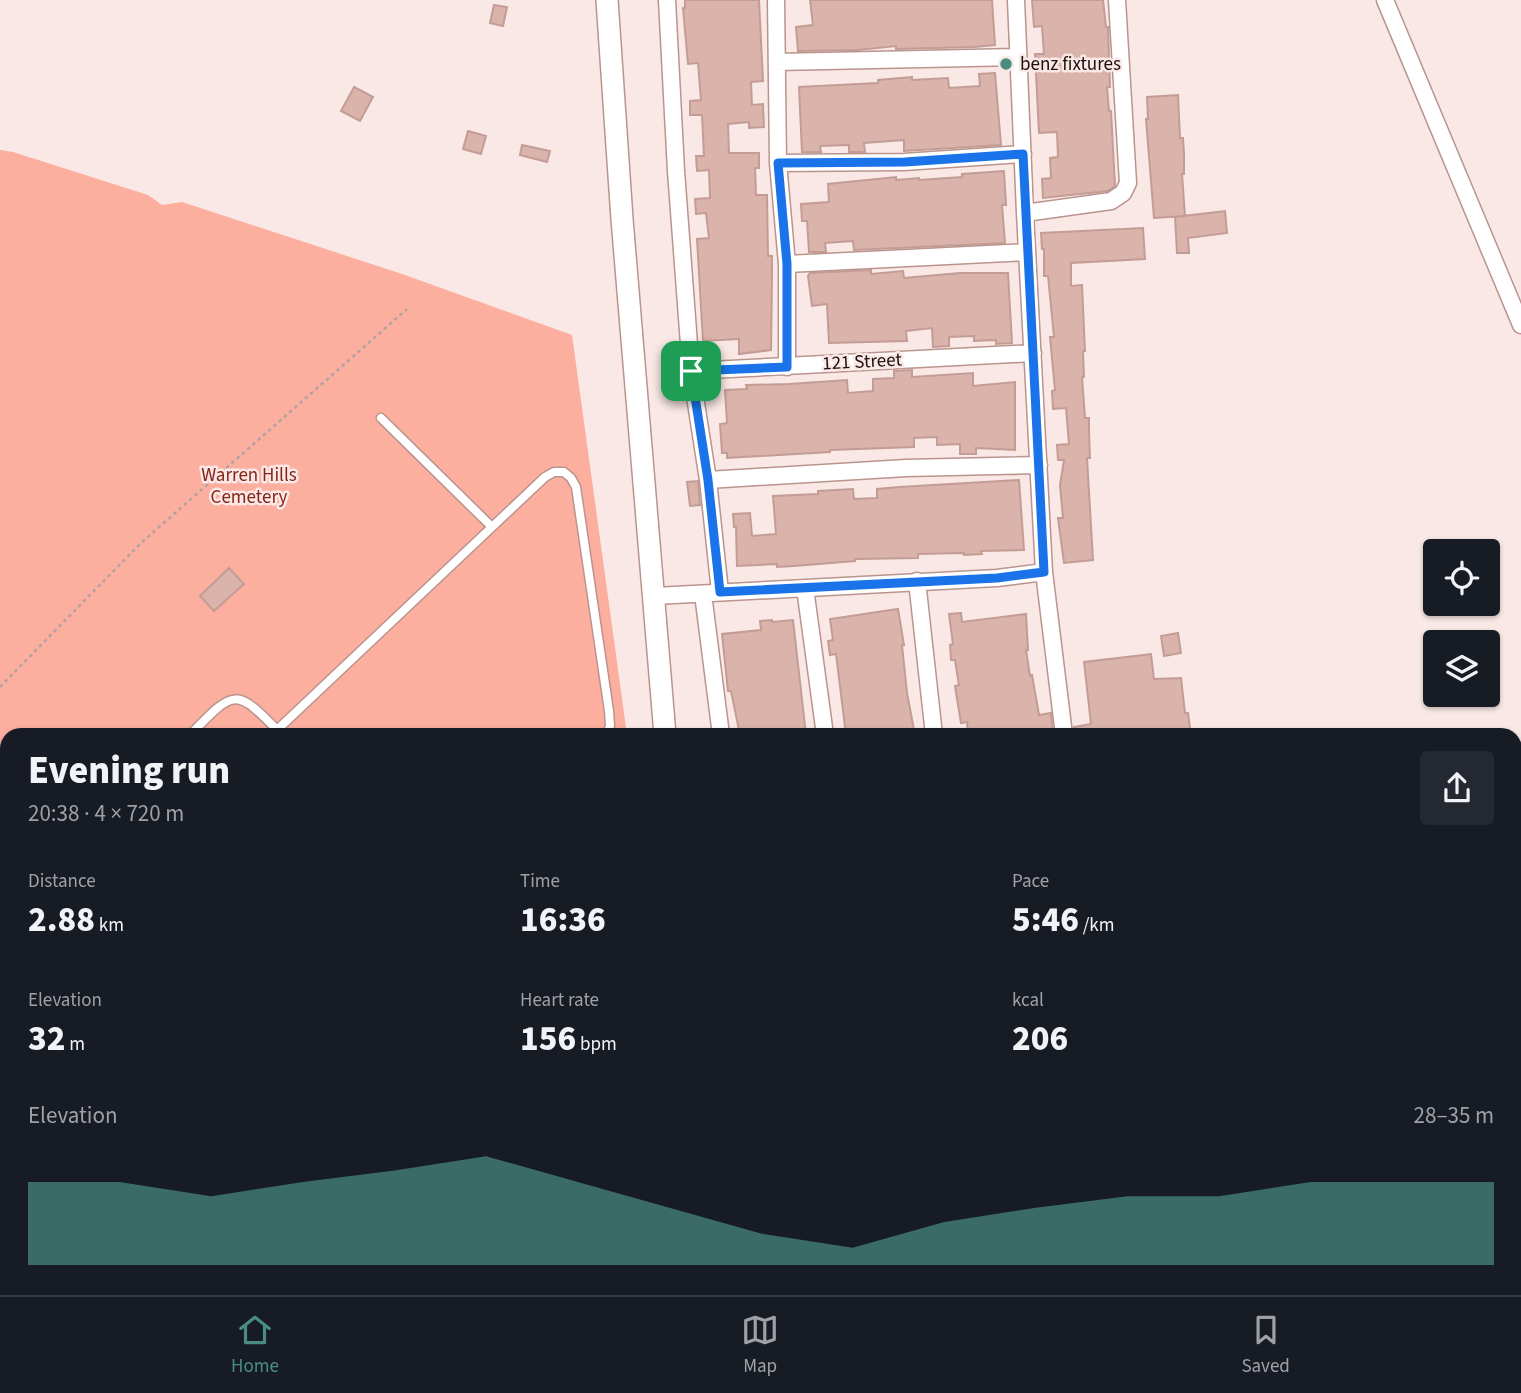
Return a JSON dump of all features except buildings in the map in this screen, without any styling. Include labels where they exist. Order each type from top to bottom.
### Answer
[{"type":"street","points":[[607,0],[622,219],[664,728]]},
{"type":"street","points":[[667,0],[675,158],[691,371],[708,480],[720,592]]},
{"type":"street","points":[[776,0],[778,163],[787,264],[787,367]]},
{"type":"street","points":[[1016,0],[1044,572],[1063,728]]},
{"type":"street","points":[[1025,213],[1111,201],[1122,193],[1128,183],[1117,0]]},
{"type":"street","points":[[1385,0],[1521,325]]},
{"type":"street","points":[[777,62],[1018,57]]},
{"type":"street","points":[[778,163],[905,162],[1023,154]]},
{"type":"street","points":[[787,264],[1027,253]]},
{"type":"street","name":"121 Street","points":[[691,371],[1033,353]]},
{"type":"street","points":[[708,480],[906,468],[1040,465]]},
{"type":"street","points":[[655,596],[997,578],[1044,572]]},
{"type":"street","points":[[917,581],[933,728]]},
{"type":"street","points":[[805,588],[824,728]]},
{"type":"street","points":[[703,594],[720,728]]},
{"type":"lane","points":[[381,418],[491,526]]},
{"type":"lane","points":[[285,728],[491,526],[545,477],[564,471],[576,487],[609,711],[609,728]]},
{"type":"lane","points":[[197,728],[225,701],[237,698],[246,700],[275,728]]},
{"type":"path","points":[[0,687],[142,543],[407,309]]},
{"type":"green space","name":"Warren Hills Cemetery","points":[[0,150],[148,195],[162,205],[182,202],[405,275],[572,335],[626,728],[0,728]]},
{"type":"place","name":"benz fixtures","points":[[1006,64]]},
{"type":"route","points":[[1023,154],[1044,572],[997,578],[720,592],[708,480],[691,371],[787,367],[787,264],[778,163],[905,162],[1023,154]]}]
